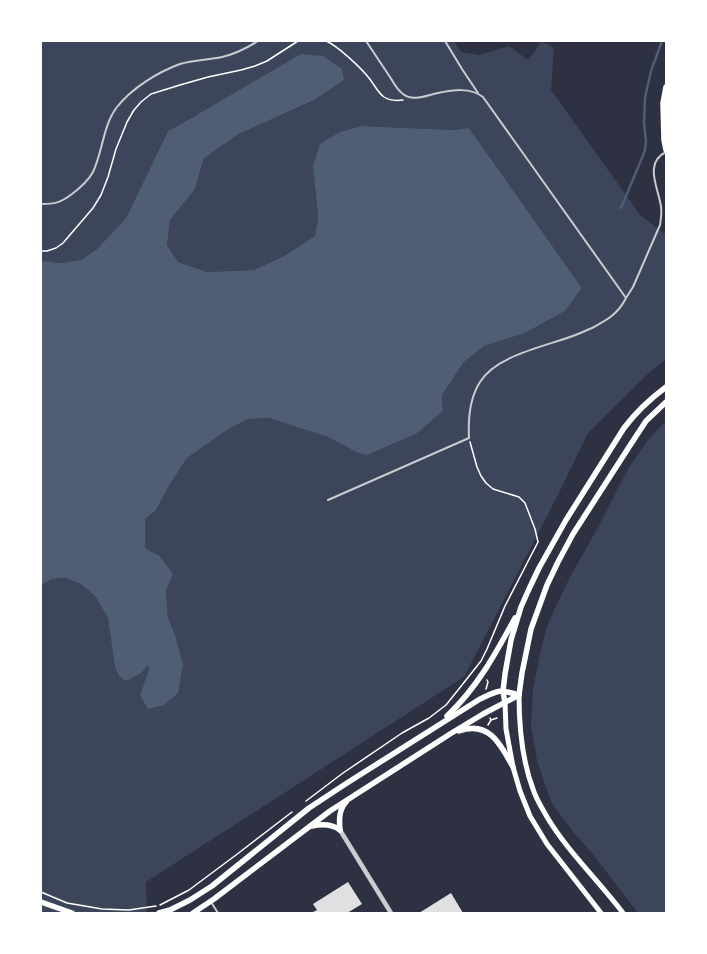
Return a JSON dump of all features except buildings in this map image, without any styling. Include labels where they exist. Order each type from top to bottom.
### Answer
[{"type":"main road","points":[[666,87],[662,103],[666,151]]},
{"type":"main road","points":[[438,725],[456,708],[483,674],[521,608],[551,546],[618,437],[636,413],[666,387]]},
{"type":"main road","points":[[623,913],[553,828],[541,807],[533,790],[526,766],[520,722],[519,696],[531,629],[558,562],[573,534],[646,421],[666,402]]},
{"type":"main road","points":[[521,608],[509,652],[503,691],[506,729],[513,767],[520,791],[530,816],[547,844],[601,913]]},
{"type":"main road","points":[[159,913],[170,910],[206,890],[309,808],[438,725],[492,693],[503,691],[519,696]]},
{"type":"main road","points":[[194,913],[211,902],[330,811],[450,734],[483,714],[519,696]]},
{"type":"main road","points":[[450,734],[465,729],[474,728],[490,734],[498,742],[513,767]]},
{"type":"main road","points":[[340,830],[340,811],[348,799]]},
{"type":"main road","points":[[309,826],[323,824],[336,827],[340,830]]},
{"type":"main road","points":[[41,902],[72,913]]},
{"type":"street","points":[[340,830],[391,913]]},
{"type":"lane","points":[[41,204],[53,204],[61,201],[78,190],[86,182],[92,173],[108,125],[116,108],[124,99],[143,84],[181,64],[222,57],[244,50],[258,41]]},
{"type":"lane","points":[[366,41],[395,85],[403,94],[407,96],[413,98],[423,97],[438,93],[465,90],[479,94]]},
{"type":"lane","points":[[445,41],[479,94],[483,97],[626,298]]},
{"type":"lane","points":[[328,500],[469,438],[468,419],[475,391],[480,381],[496,366],[522,353],[578,334],[602,323],[621,308],[633,287],[660,225],[661,206],[654,179],[654,170],[658,158],[666,151]]},
{"type":"lane","points":[[211,902],[218,913]]},
{"type":"path","points":[[41,251],[48,251],[63,243],[93,208],[101,195],[116,149],[127,122],[141,102],[151,94],[208,77],[241,70],[267,61],[298,41]]},
{"type":"path","points":[[326,41],[332,43],[355,63],[384,97],[394,101],[413,98]]},
{"type":"path","points":[[301,804],[343,773],[402,733],[429,718],[446,705],[480,661],[505,606],[538,542],[535,529],[525,503],[519,497],[493,489],[481,476],[469,438]]},
{"type":"path","points":[[486,689],[488,681]]},
{"type":"path","points":[[487,727],[490,720],[497,718]]},
{"type":"path","points":[[41,892],[67,903],[102,909],[128,910],[157,906],[189,890],[296,809]]},
{"type":"shaded area","points":[[41,41],[454,41],[461,52],[479,55],[509,46],[528,60],[542,41],[554,48],[551,90],[640,215],[665,234],[666,237],[666,359],[651,371],[588,433],[558,495],[464,677],[146,882],[147,913],[41,913],[41,585],[52,579],[65,578],[81,584],[95,596],[108,618],[115,668],[120,677],[148,665],[150,670],[140,695],[175,635],[168,618],[166,591],[173,574],[160,556],[145,548],[145,519],[156,510],[187,458],[227,430],[248,419],[269,418],[328,437],[358,453],[367,455],[416,434],[443,411],[442,395],[464,362],[484,346],[525,333],[565,311],[582,288],[469,128],[452,130],[362,126],[315,190],[318,218],[315,236],[284,256],[254,270],[207,272],[178,262],[167,245],[170,220],[195,189],[204,158],[239,134],[314,100],[195,116],[168,131],[126,218],[97,249],[81,260],[61,263],[41,261]]},
{"type":"shaded area","points":[[301,54],[323,56],[342,69],[344,80],[314,100],[239,134],[204,158],[195,189],[170,220],[167,245],[178,262],[207,272],[254,270],[284,256],[315,236],[318,218],[313,166],[320,144],[340,132],[362,126],[452,130],[469,128],[582,288],[565,311],[525,333],[484,346],[464,362],[442,395],[443,411],[416,434],[367,455],[358,453],[328,437],[269,418],[248,419],[227,430],[187,458],[156,510],[145,519],[145,548],[160,556],[173,574],[166,591],[168,618],[175,635],[183,665],[178,693],[164,705],[148,709],[140,695],[149,670],[148,665],[141,673],[126,681],[120,677],[115,668],[108,618],[95,596],[81,584],[65,578],[52,579],[41,585],[41,261],[61,263],[81,260],[97,249],[126,218],[168,131]]},
{"type":"shaded area","points":[[666,421],[666,913],[638,913],[551,802],[537,761],[531,725],[533,689],[546,629],[570,577],[628,469],[648,440]]},
{"type":"waterway","points":[[621,208],[645,150],[645,98],[651,71],[662,41]]}]
